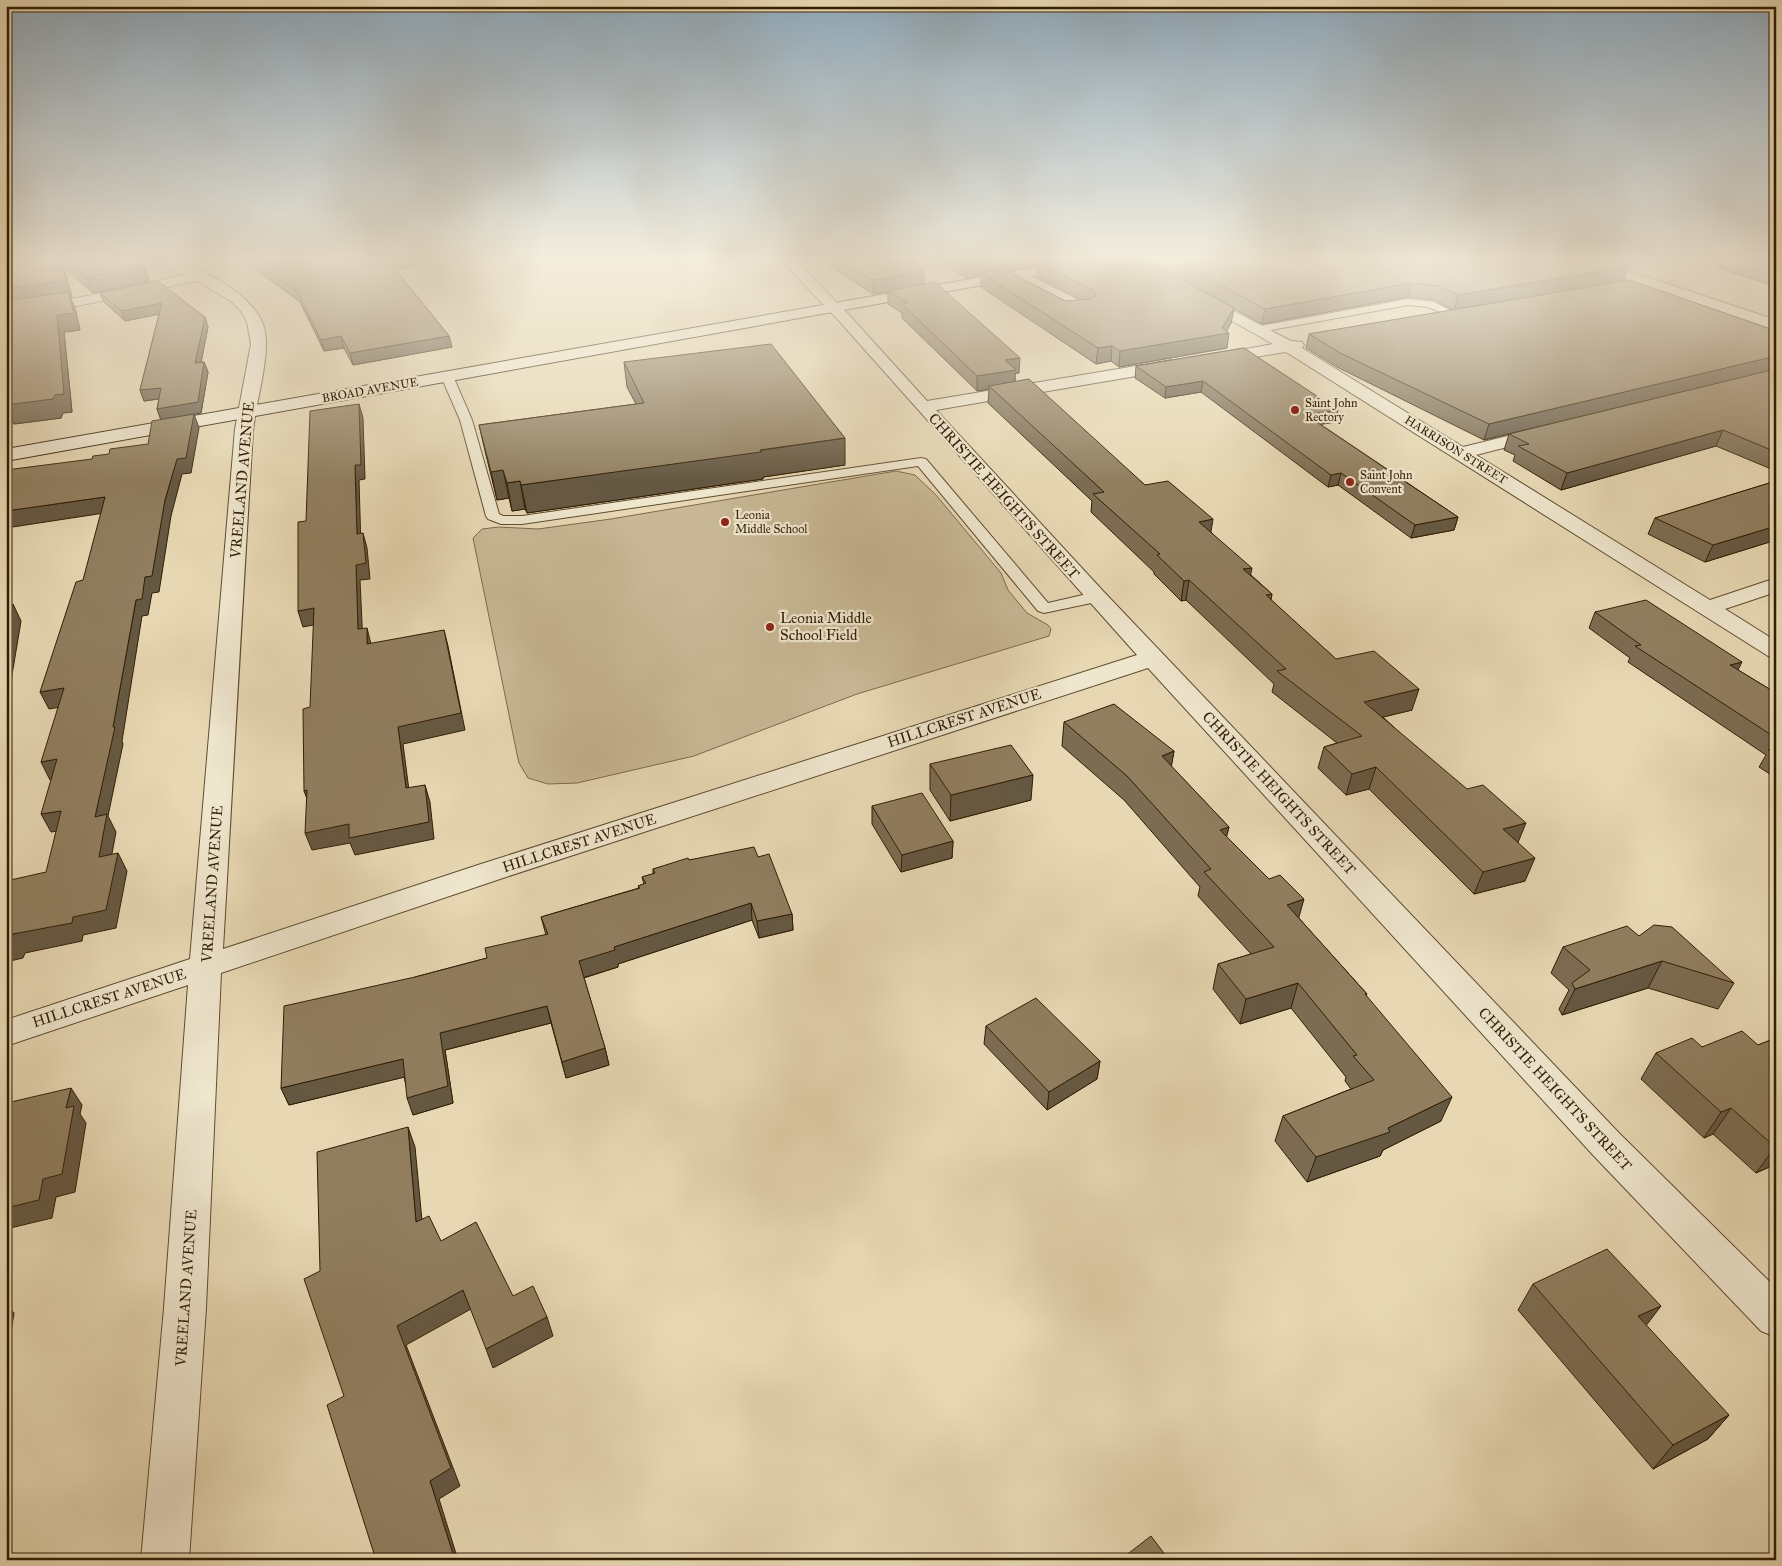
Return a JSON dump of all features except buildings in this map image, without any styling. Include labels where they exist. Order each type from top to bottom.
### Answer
[{"type":"street","name":"VREELAND AVENUE","points":[[165,1560],[185,1308],[206,966],[242,459],[258,335]]},
{"type":"street","name":"BROAD AVENUE","points":[[6,456],[248,411],[679,335]]},
{"type":"street","name":"CHRISTIE HEIGHTS STREET","points":[[858,335],[1096,597],[1606,1144],[1776,1317]]},
{"type":"street","name":"HARRISON STREET","points":[[1270,335],[1776,651]]},
{"type":"street","points":[[923,407],[1316,341]]},
{"type":"street","points":[[1461,453],[1557,429]]},
{"type":"street","points":[[1707,608],[1776,585]]},
{"type":"street","name":"HILLCREST AVENUE","points":[[6,1033],[492,871],[1153,658]]},
{"type":"lane","points":[[446,376],[466,420],[494,516],[501,520],[522,520],[921,462],[1044,608],[1096,597]]},
{"type":"shaded area","name":"Leonia Middle School Field","points":[[896,471],[915,475],[936,495],[1001,573],[1008,590],[1027,613],[1048,625],[1051,629],[1049,636],[857,694],[694,756],[577,783],[548,784],[528,778],[519,763],[473,538],[482,529],[499,527],[538,529],[611,519]]},
{"type":"place","name":"Saint John Rectory","points":[[1295,410]]},
{"type":"place","name":"Saint John Convent","points":[[1350,482]]},
{"type":"place","name":"Leonia Middle School","points":[[725,522]]},
{"type":"place","name":"Leonia Middle School Field","points":[[770,627]]}]
